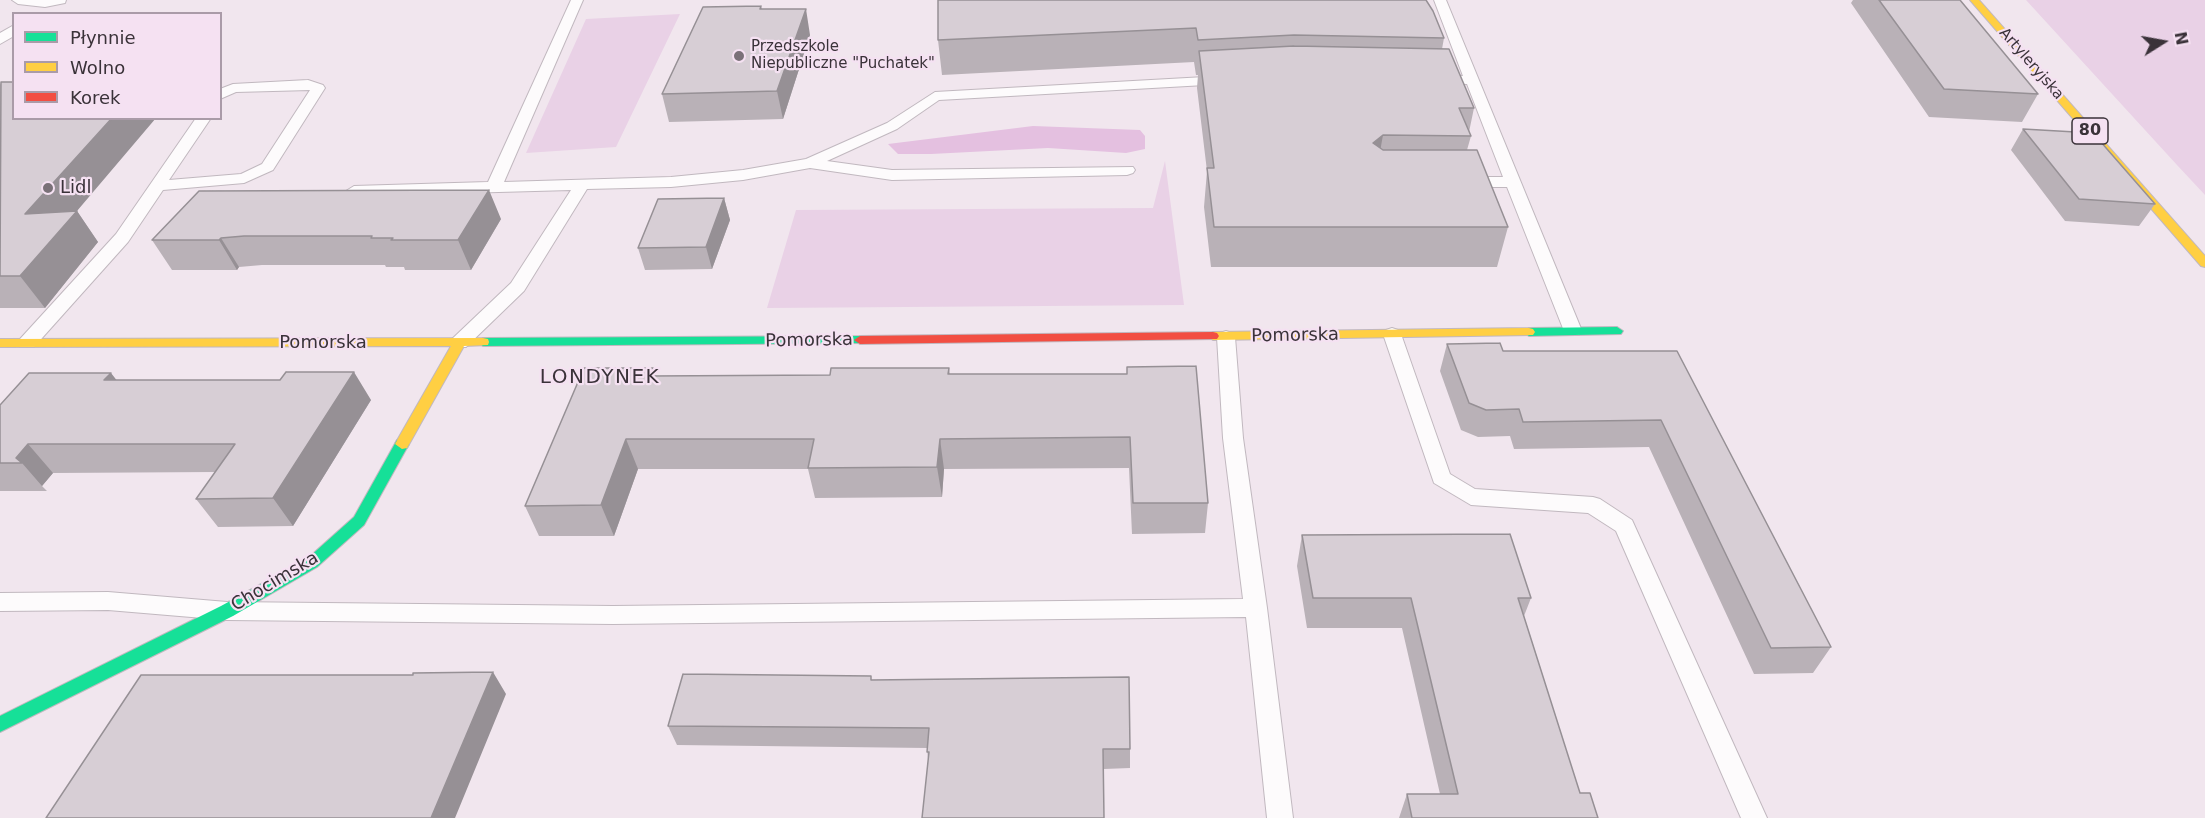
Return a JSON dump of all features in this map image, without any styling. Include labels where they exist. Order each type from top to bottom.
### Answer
[{"type":"street","name":"Artyleryjska","points":[[1974,0],[2205,263]]},
{"type":"street","name":"Pomorska","points":[[0,343],[459,343],[1617,332]]},
{"type":"street","name":"Chocimska","points":[[0,724],[227,611],[312,563],[359,521],[459,343]]},
{"type":"lane","points":[[18,0],[45,3],[60,0]]},
{"type":"lane","points":[[494,186],[577,0]]},
{"type":"lane","points":[[1440,0],[1573,332]]},
{"type":"lane","points":[[34,12],[45,3]]},
{"type":"lane","points":[[0,40],[12,31]]},
{"type":"lane","points":[[1426,79],[1471,80]]},
{"type":"lane","points":[[352,191],[682,181],[743,175],[810,163],[892,126],[935,96],[1234,80]]},
{"type":"lane","points":[[158,186],[244,178],[268,167],[318,88],[308,84],[286,85],[233,88],[222,93]]},
{"type":"lane","points":[[27,343],[122,238],[203,120]]},
{"type":"lane","points":[[810,163],[892,175],[1127,170]]},
{"type":"lane","points":[[1444,182],[1513,182]]},
{"type":"lane","points":[[459,343],[518,287],[582,184]]},
{"type":"lane","points":[[1392,334],[1441,478],[1471,497],[1593,505],[1624,526],[1754,818]]},
{"type":"lane","points":[[1226,337],[1233,438],[1256,608],[1280,818]]},
{"type":"lane","points":[[0,602],[108,601],[227,611],[614,615],[1256,608]]},
{"type":"shaded area","points":[[2026,0],[2205,0],[2205,195],[2177,165]]},
{"type":"shaded area","points":[[680,14],[616,147],[526,153],[586,19]]},
{"type":"shaded area","points":[[1033,126],[1140,130],[1145,136],[1145,149],[1126,153],[1048,148],[898,154],[888,144]]},
{"type":"shaded area","points":[[1165,161],[1184,305],[767,308],[796,210],[1153,208]]},
{"type":"building","points":[[938,0],[1426,0],[1444,38],[1294,35],[1198,40],[1196,28],[938,40]]},
{"type":"building","points":[[1879,0],[1960,0],[2038,94],[1944,89]]},
{"type":"building","points":[[761,6],[760,9],[806,9],[777,91],[662,94],[703,7]]},
{"type":"building","points":[[1294,46],[1449,49],[1474,108],[1459,108],[1471,136],[1383,135],[1373,143],[1383,150],[1477,150],[1508,227],[1214,227],[1207,168],[1214,168],[1199,51]]},
{"type":"building","name":"Lidl","points":[[1,82],[12,82],[12,120],[110,120],[25,214],[77,211],[20,276],[0,276]]},
{"type":"building","points":[[2023,129],[2093,133],[2155,204],[2079,199]]},
{"type":"building","points":[[489,190],[458,240],[391,240],[393,238],[371,238],[372,236],[244,236],[219,240],[152,240],[199,191]]},
{"type":"building","points":[[724,198],[706,247],[638,248],[658,199]]},
{"type":"building","points":[[1500,343],[1503,351],[1677,351],[1831,647],[1771,648],[1661,420],[1523,422],[1519,409],[1486,410],[1469,403],[1447,344]]},
{"type":"building","points":[[1196,366],[1208,503],[1133,503],[1130,437],[940,439],[937,467],[808,468],[814,439],[626,439],[601,505],[525,506],[584,368],[653,368],[650,376],[830,375],[831,368],[949,368],[948,374],[1127,374],[1127,367]]},
{"type":"building","points":[[286,372],[354,372],[273,498],[196,499],[235,444],[28,444],[16,458],[22,463],[0,463],[0,405],[29,373],[111,373],[104,380],[280,380]]},
{"type":"building","points":[[1510,534],[1531,598],[1518,598],[1580,793],[1590,793],[1598,818],[1412,818],[1407,794],[1458,794],[1411,598],[1313,598],[1302,535]]},
{"type":"building","points":[[493,672],[431,818],[46,818],[141,675],[413,675],[413,673]]},
{"type":"building","points":[[683,674],[871,676],[871,680],[1129,677],[1130,749],[1103,749],[1104,818],[922,818],[929,752],[927,752],[929,728],[668,726]]},
{"type":"traffic: fast","points":[[1529,332],[1617,331]]},
{"type":"traffic: fast","points":[[483,342],[860,340]]},
{"type":"traffic: fast","points":[[0,724],[227,611],[312,563],[359,521],[402,444]]},
{"type":"traffic: slow","points":[[1974,0],[2205,263]]},
{"type":"traffic: slow","points":[[1213,336],[1529,332]]},
{"type":"traffic: slow","points":[[0,343],[483,342]]},
{"type":"traffic: slow","points":[[402,444],[459,343]]},
{"type":"traffic: jam","points":[[860,340],[1213,336]]},
{"type":"place","name":"Przedszkole Niepubliczne \"Puchatek\"","points":[[739,56]]},
{"type":"place","name":"Lidl","points":[[48,188]]},
{"type":"district","name":"LONDYNEK","points":[[600,378]]}]
